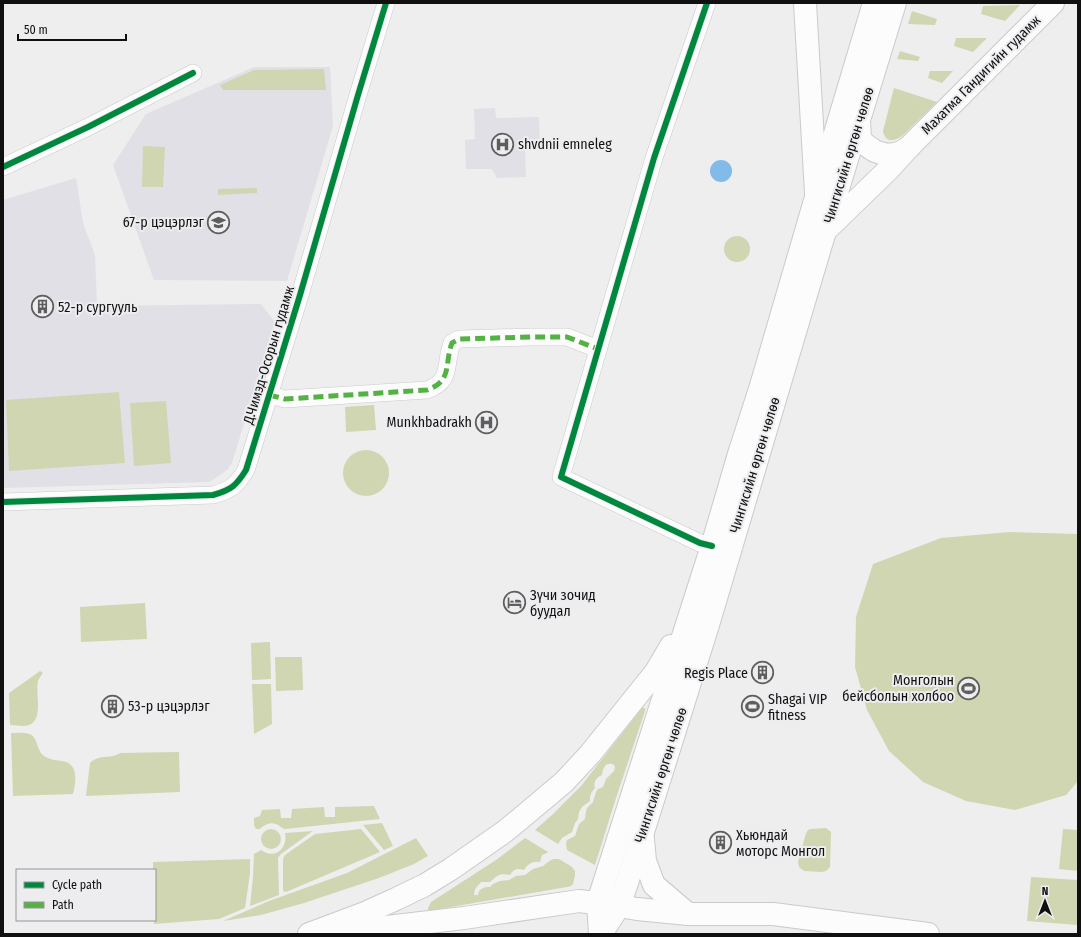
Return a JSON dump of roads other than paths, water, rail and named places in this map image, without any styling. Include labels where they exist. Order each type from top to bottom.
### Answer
[{"type":"main road","points":[[804,3],[816,197]]},
{"type":"main road","name":"Чингисийн өргөн чөлөө","points":[[598,902],[712,546],[874,3]]},
{"type":"main road","name":"Чингисийн өргөн чөлөө","points":[[600,934],[619,906],[627,883],[708,625],[825,231],[895,3]]},
{"type":"main road","name":"Махатма Гандигийн гудамж","points":[[825,231],[888,170],[909,147],[1053,3]]},
{"type":"main road","points":[[859,123],[861,139],[869,147],[876,151],[883,154],[890,154],[903,151],[909,147]]},
{"type":"main road","points":[[309,934],[365,913],[425,885],[487,845],[531,810],[564,782],[595,748],[654,673],[688,620]]},
{"type":"main road","points":[[642,833],[645,862],[654,885],[688,914]]},
{"type":"main road","points":[[322,934],[464,918],[579,901],[598,902],[637,909],[688,914],[773,914],[928,934]]},
{"type":"main road","points":[[598,902],[600,934]]},
{"type":"street","name":"Д.Чимэд-Осорын гудамж","points":[[3,502],[213,494],[229,490],[240,479],[246,470],[270,395],[386,3]]},
{"type":"street","points":[[707,3],[654,158],[560,477],[700,543],[712,546]]},
{"type":"street","points":[[3,167],[88,127],[193,72]]},
{"type":"street","points":[[270,395],[285,399],[427,390],[437,385],[445,377],[452,343],[458,339],[567,337],[598,349]]},
{"type":"water","points":[[721,160],[729,163],[732,171],[729,179],[721,182],[713,179],[710,171],[713,163]]},
{"type":"place","name":"shvdnii emneleg","points":[[503,144]]},
{"type":"place","name":"67-р цэцэрлэг","points":[[219,222]]},
{"type":"place","name":"52-р сургууль","points":[[43,307]]},
{"type":"place","name":"Munkhbadrakh","points":[[487,422]]},
{"type":"place","name":"Зүчи зочид буудал","points":[[514,603]]},
{"type":"place","name":"Regis Place","points":[[763,673]]},
{"type":"place","name":"Монголын бейсболын холбоо","points":[[969,688]]},
{"type":"place","name":"53-р цэцэрлэг","points":[[113,706]]},
{"type":"place","name":"Shagai VIP fitness","points":[[753,707]]},
{"type":"place","name":"Хьюндай моторс Монгол","points":[[721,843]]}]
